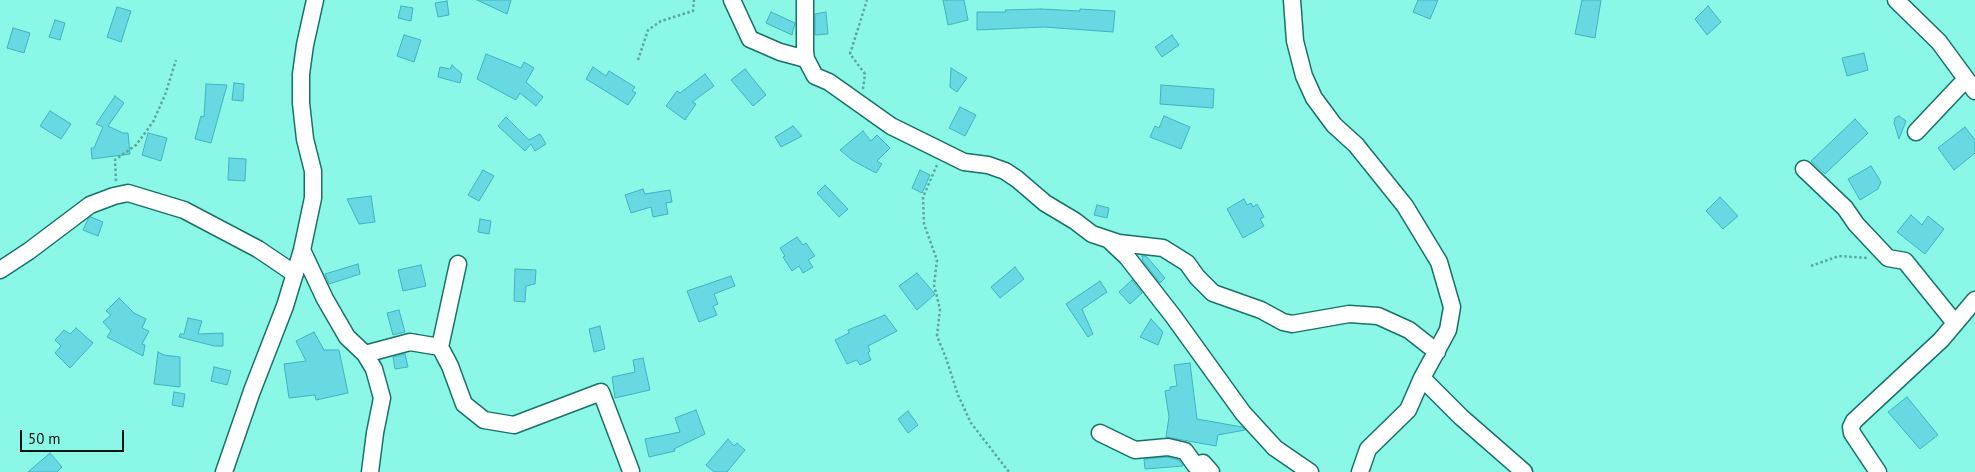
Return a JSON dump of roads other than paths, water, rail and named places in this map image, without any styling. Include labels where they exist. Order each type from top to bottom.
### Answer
[{"type":"street","points":[[224,472],[295,274],[314,198],[313,171],[305,139],[301,103],[305,45],[315,0]]},
{"type":"street","points":[[732,0],[750,39],[780,52],[806,59]]},
{"type":"street","points":[[805,0],[806,59],[815,76],[829,82],[890,126],[964,162],[988,165],[1004,171],[1017,179],[1045,203],[1092,234],[1119,243],[1163,248],[1187,263],[1197,277],[1213,293],[1261,310],[1282,322],[1292,324],[1349,314],[1378,316],[1410,330],[1437,352]]},
{"type":"street","points":[[1292,0],[1295,41],[1304,76],[1314,98],[1334,125],[1356,145],[1405,206],[1439,262],[1452,307],[1448,330],[1422,378],[1408,410],[1368,449],[1360,472]]},
{"type":"street","points":[[1896,0],[1940,42],[1970,85],[1916,132]]},
{"type":"street","points":[[1804,170],[1845,208],[1856,224],[1888,258],[1905,261],[1955,323]]},
{"type":"street","points":[[0,270],[29,252],[90,204],[128,193],[184,210],[258,248],[295,274]]},
{"type":"street","points":[[1109,240],[1126,257],[1174,316],[1243,413],[1275,448],[1310,472]]},
{"type":"street","points":[[302,250],[325,299],[347,337],[365,354],[374,369],[382,398],[370,472]]},
{"type":"street","points":[[458,264],[440,347],[450,366],[464,404],[484,420],[514,425],[601,392],[631,471]]},
{"type":"street","points":[[1878,472],[1852,434],[1851,427],[1854,421],[1941,340],[1975,300]]},
{"type":"street","points":[[365,354],[410,342],[440,347]]},
{"type":"street","points":[[1422,378],[1461,417],[1524,472]]},
{"type":"street","points":[[1100,434],[1135,450],[1168,447],[1185,451],[1196,464],[1203,463],[1211,472]]}]
